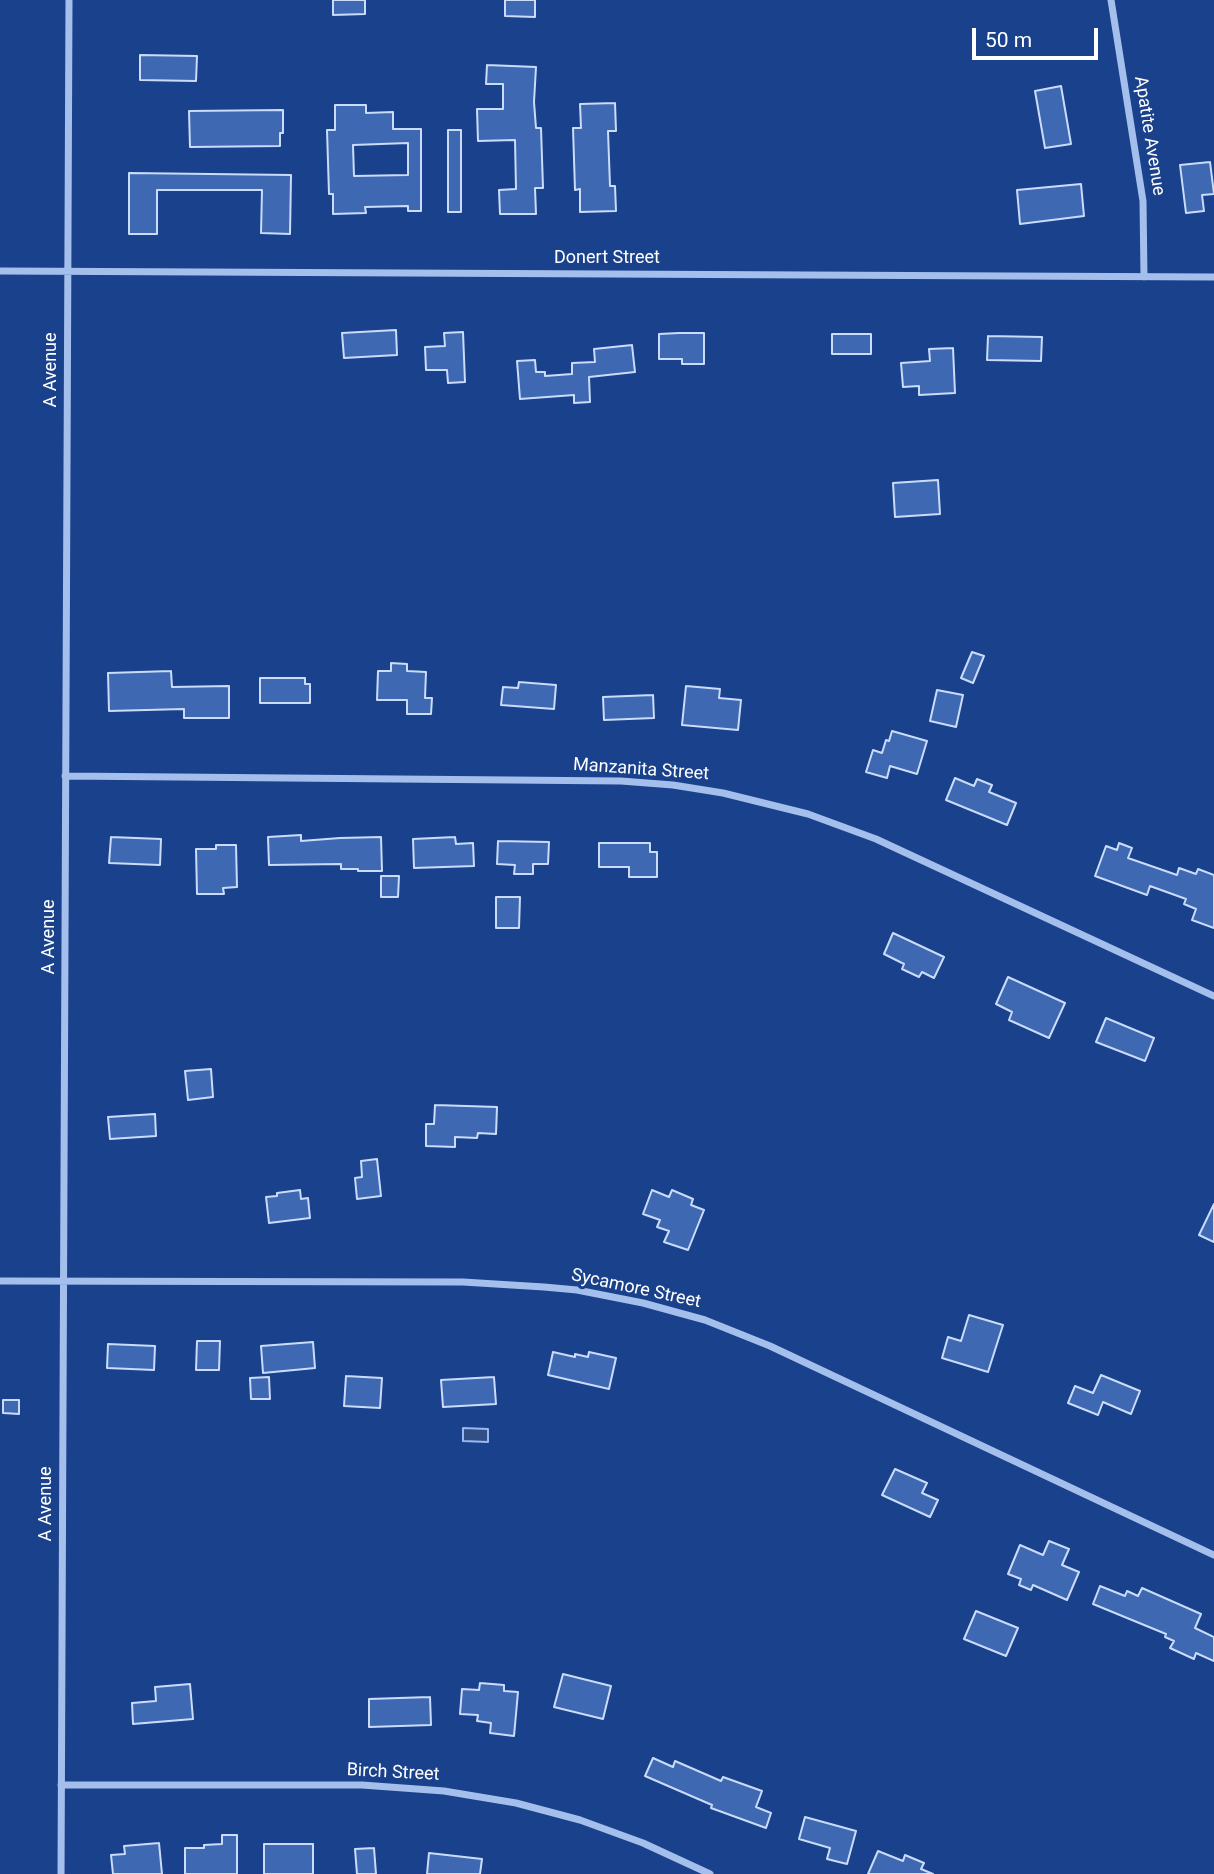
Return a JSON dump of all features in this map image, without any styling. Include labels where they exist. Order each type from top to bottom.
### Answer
[{"type":"street","name":"A Avenue","points":[[61,1874],[69,0]]},
{"type":"street","name":"Apatite Avenue","points":[[1111,0],[1143,201],[1144,277]]},
{"type":"street","name":"Donert Street","points":[[0,271],[1214,277]]},
{"type":"street","name":"Manzanita Street","points":[[65,776],[621,781],[673,785],[723,793],[808,814],[876,839],[1214,996]]},
{"type":"street","name":"Sycamore Street","points":[[0,1281],[463,1282],[578,1290],[632,1301],[705,1320],[770,1346],[1214,1555]]},
{"type":"street","name":"Birch Street","points":[[61,1784],[362,1785],[444,1791],[516,1803],[580,1820],[643,1843],[710,1874]]},
{"type":"water","points":[[463,1428],[488,1429],[488,1442],[463,1441]]},
{"type":"building","points":[[333,0],[365,0],[365,14],[333,15]]},
{"type":"building","points":[[505,0],[535,0],[535,17],[505,16]]},
{"type":"building","points":[[140,55],[197,56],[196,81],[140,80]]},
{"type":"building","points":[[487,65],[536,67],[534,102],[536,128],[541,128],[543,188],[535,188],[536,214],[500,214],[499,190],[516,189],[515,140],[478,141],[477,109],[503,109],[503,84],[486,84]]},
{"type":"building","points":[[1061,86],[1071,144],[1045,148],[1035,91]]},
{"type":"building","points":[[615,103],[616,131],[608,131],[610,186],[615,186],[616,211],[580,212],[580,189],[575,190],[573,128],[581,128],[580,104]]},
{"type":"building","points":[[335,105],[366,105],[366,113],[393,112],[393,129],[421,129],[421,211],[408,211],[408,206],[365,207],[366,213],[333,214],[333,194],[329,194],[327,130],[335,130]],"holes":[[[408,143],[408,175],[354,176],[353,145]]]},
{"type":"building","points":[[283,110],[280,146],[190,147],[189,111]]},
{"type":"building","points":[[448,130],[461,130],[461,212],[448,212]]},
{"type":"building","points":[[1210,162],[1214,194],[1202,195],[1204,211],[1186,213],[1180,165]]},
{"type":"building","points":[[129,173],[291,175],[290,234],[261,233],[262,190],[157,190],[157,234],[129,234]]},
{"type":"building","points":[[1081,184],[1084,216],[1020,224],[1017,190]]},
{"type":"building","points":[[396,330],[397,355],[344,358],[342,333]]},
{"type":"building","points":[[463,332],[465,382],[448,383],[447,370],[426,370],[425,347],[445,346],[444,333]]},
{"type":"building","points":[[704,333],[704,364],[682,364],[682,359],[659,359],[659,334]]},
{"type":"building","points":[[832,334],[871,334],[871,354],[832,354]]},
{"type":"building","points":[[988,336],[1042,337],[1041,361],[987,360]]},
{"type":"building","points":[[632,345],[635,372],[589,377],[590,402],[574,403],[574,395],[520,399],[517,361],[535,360],[536,372],[545,372],[545,376],[572,374],[572,363],[595,362],[594,349]]},
{"type":"building","points":[[953,348],[955,393],[919,395],[919,386],[903,387],[901,363],[930,361],[929,349]]},
{"type":"building","points":[[938,480],[940,514],[895,517],[893,483]]},
{"type":"building","points":[[972,652],[984,656],[973,683],[961,678]]},
{"type":"building","points":[[391,663],[407,664],[407,671],[426,672],[425,698],[432,698],[431,714],[407,714],[407,700],[377,700],[378,671],[391,671]]},
{"type":"building","points":[[171,671],[172,687],[229,686],[229,718],[184,718],[184,709],[109,711],[108,673]]},
{"type":"building","points":[[260,678],[305,678],[305,684],[310,684],[310,703],[260,703]]},
{"type":"building","points":[[519,682],[556,685],[554,709],[501,705],[503,687],[518,688]]},
{"type":"building","points":[[686,686],[720,689],[719,698],[741,700],[738,730],[682,725]]},
{"type":"building","points":[[937,690],[963,695],[956,727],[930,721]]},
{"type":"building","points":[[653,695],[654,718],[604,720],[603,697]]},
{"type":"building","points":[[892,731],[927,741],[917,774],[890,766],[887,778],[866,772],[873,750],[882,753]]},
{"type":"building","points":[[955,778],[974,786],[977,779],[992,785],[989,792],[1016,803],[1007,825],[946,800]]},
{"type":"building","points":[[301,835],[301,841],[381,837],[382,871],[341,869],[341,864],[269,865],[268,837]]},
{"type":"building","points":[[111,837],[161,839],[160,865],[109,863]]},
{"type":"building","points":[[455,837],[456,844],[473,843],[474,866],[414,868],[413,839]]},
{"type":"building","points":[[498,841],[549,842],[548,864],[533,864],[533,874],[514,874],[515,865],[497,864]]},
{"type":"building","points":[[599,843],[650,843],[650,852],[657,852],[657,877],[629,877],[629,867],[599,867]]},
{"type":"building","points":[[1119,843],[1132,848],[1128,858],[1177,875],[1179,868],[1196,874],[1198,869],[1214,875],[1214,928],[1192,920],[1196,909],[1184,904],[1186,899],[1150,886],[1147,895],[1095,876],[1106,846],[1117,850]]},
{"type":"building","points":[[216,845],[236,845],[237,887],[223,888],[224,894],[197,894],[196,849],[216,849]]},
{"type":"building","points":[[381,876],[399,876],[398,897],[381,897]]},
{"type":"building","points":[[496,897],[520,897],[519,928],[496,928]]},
{"type":"building","points":[[893,933],[944,957],[934,978],[922,972],[919,977],[902,969],[904,964],[884,954]]},
{"type":"building","points":[[1008,977],[1065,1003],[1049,1038],[1009,1020],[1012,1012],[996,1004]]},
{"type":"building","points":[[1106,1018],[1154,1038],[1145,1061],[1096,1042]]},
{"type":"building","points":[[211,1069],[213,1097],[188,1100],[185,1071]]},
{"type":"building","points":[[435,1105],[497,1107],[496,1134],[478,1133],[477,1138],[455,1137],[455,1147],[426,1146],[426,1124],[434,1124]]},
{"type":"building","points":[[155,1114],[156,1136],[110,1139],[108,1117]]},
{"type":"building","points":[[377,1159],[381,1196],[357,1199],[355,1178],[362,1177],[361,1161]]},
{"type":"building","points":[[300,1190],[301,1199],[308,1198],[310,1218],[269,1223],[266,1197]]},
{"type":"building","points":[[652,1190],[669,1197],[672,1190],[693,1199],[691,1205],[704,1210],[688,1250],[664,1242],[669,1231],[657,1227],[660,1220],[643,1214]]},
{"type":"building","points":[[1214,1204],[1214,1242],[1199,1235]]},
{"type":"building","points":[[969,1315],[1003,1325],[988,1372],[942,1358],[948,1337],[961,1341]]},
{"type":"building","points":[[197,1341],[220,1341],[219,1370],[196,1370]]},
{"type":"building","points":[[313,1342],[315,1368],[263,1373],[261,1346]]},
{"type":"building","points":[[108,1344],[155,1346],[154,1370],[107,1368]]},
{"type":"building","points":[[553,1352],[588,1357],[589,1352],[616,1358],[609,1389],[548,1375]]},
{"type":"building","points":[[1101,1375],[1140,1391],[1131,1414],[1103,1402],[1098,1415],[1068,1403],[1075,1386],[1093,1393]]},
{"type":"building","points":[[346,1376],[382,1378],[380,1408],[344,1406]]},
{"type":"building","points":[[269,1377],[270,1399],[251,1399],[250,1378]]},
{"type":"building","points":[[494,1377],[496,1404],[443,1407],[441,1380]]},
{"type":"building","points":[[3,1400],[19,1400],[19,1414],[3,1413]]},
{"type":"building","points":[[895,1469],[927,1483],[922,1493],[938,1500],[930,1517],[882,1495]]},
{"type":"building","points":[[1049,1541],[1069,1549],[1062,1565],[1079,1572],[1067,1600],[1033,1585],[1031,1590],[1019,1585],[1021,1579],[1008,1574],[1020,1545],[1043,1555]]},
{"type":"building","points":[[1100,1586],[1125,1596],[1127,1591],[1138,1596],[1142,1588],[1201,1614],[1195,1628],[1214,1637],[1214,1661],[1196,1653],[1194,1659],[1170,1648],[1174,1641],[1165,1637],[1166,1634],[1093,1604]]},
{"type":"building","points":[[976,1611],[1018,1628],[1006,1656],[964,1639]]},
{"type":"building","points":[[563,1674],[611,1686],[603,1719],[554,1707]]},
{"type":"building","points":[[480,1683],[504,1685],[504,1691],[518,1692],[514,1736],[490,1733],[491,1723],[477,1721],[478,1715],[460,1714],[462,1689],[479,1690]]},
{"type":"building","points":[[190,1684],[193,1719],[133,1724],[132,1703],[156,1701],[155,1687]]},
{"type":"building","points":[[430,1697],[431,1725],[369,1727],[369,1699]]},
{"type":"building","points":[[653,1758],[673,1767],[675,1761],[721,1781],[723,1777],[762,1791],[756,1807],[771,1813],[766,1828],[711,1808],[712,1805],[645,1776]]},
{"type":"building","points":[[805,1817],[856,1831],[847,1864],[827,1859],[830,1848],[799,1839]]},
{"type":"building","points":[[222,1835],[237,1835],[237,1874],[185,1874],[185,1848],[222,1844]]},
{"type":"building","points":[[159,1843],[162,1874],[113,1874],[111,1855],[125,1854],[124,1846]]},
{"type":"building","points":[[264,1844],[313,1844],[313,1874],[264,1874]]},
{"type":"building","points":[[374,1848],[376,1874],[357,1874],[355,1849]]},
{"type":"building","points":[[878,1851],[903,1861],[905,1855],[924,1863],[921,1869],[933,1874],[868,1874]]},
{"type":"building","points":[[429,1853],[482,1859],[480,1874],[427,1874]]}]
